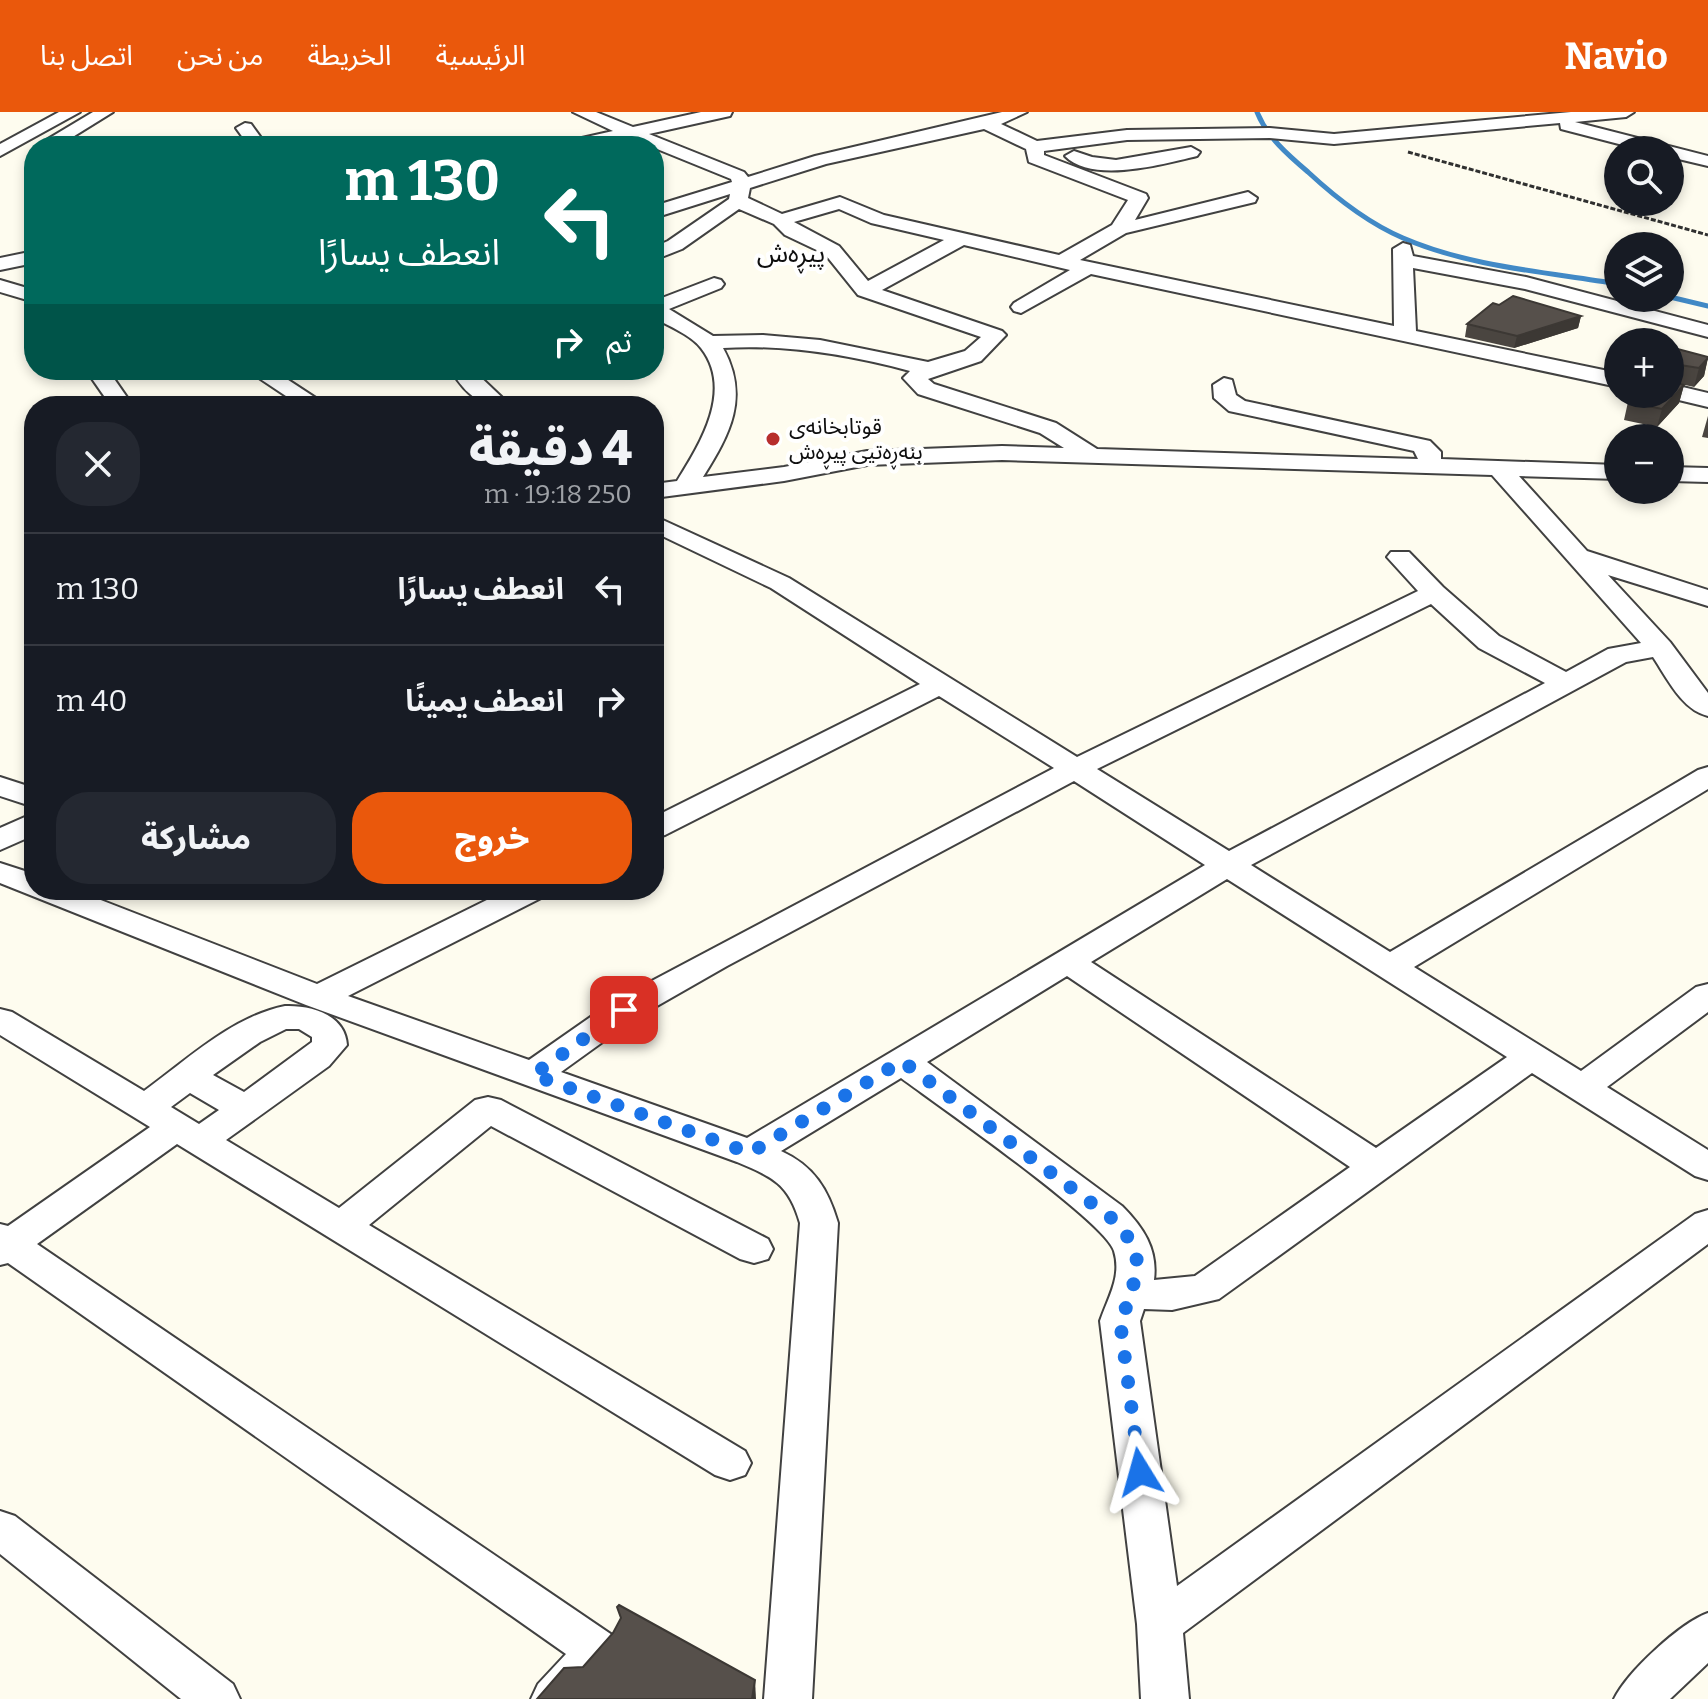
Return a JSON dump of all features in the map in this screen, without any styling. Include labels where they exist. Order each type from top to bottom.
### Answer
[{"type":"street","points":[[28,136],[72,112]]},
{"type":"street","points":[[61,136],[105,112]]},
{"type":"street","points":[[581,112],[642,136]]},
{"type":"street","points":[[616,136],[724,112]]},
{"type":"street","points":[[664,210],[740,193],[821,160],[986,123],[1019,112]]},
{"type":"street","points":[[1521,112],[1609,136]]},
{"type":"street","points":[[986,123],[1035,147],[1127,135],[1260,133],[1309,139],[1357,138],[1626,112]]},
{"type":"street","points":[[245,128],[251,136]]},
{"type":"street","points":[[0,151],[24,138]]},
{"type":"street","points":[[1060,143],[1078,158],[1095,164],[1132,163],[1191,152]]},
{"type":"street","points":[[664,147],[721,166],[738,176],[740,193],[792,231],[832,250],[865,291],[995,335],[973,356],[928,369],[914,378],[926,389],[1048,428],[1091,455]]},
{"type":"street","points":[[1035,147],[1035,158],[1139,198],[1119,229]]},
{"type":"street","points":[[1684,155],[1708,161]]},
{"type":"street","points":[[0,170],[24,157]]},
{"type":"street","points":[[784,174],[878,219],[1062,262],[1405,332],[1604,377]]},
{"type":"street","points":[[664,250],[675,245],[740,193]]},
{"type":"street","points":[[1062,262],[1119,229],[1248,198]]},
{"type":"street","points":[[781,220],[840,203]]},
{"type":"street","points":[[865,291],[963,238]]},
{"type":"street","points":[[1405,332],[1404,255],[1526,283],[1708,331]]},
{"type":"street","points":[[0,264],[24,259]]},
{"type":"street","points":[[1021,307],[1089,267]]},
{"type":"street","points":[[664,305],[714,284]]},
{"type":"street","points":[[0,286],[24,293]]},
{"type":"street","points":[[664,314],[710,343],[822,346],[881,355],[928,369]]},
{"type":"street","points":[[685,487],[719,431],[725,407],[727,383],[710,343]]},
{"type":"street","points":[[274,380],[301,396]]},
{"type":"street","points":[[467,380],[489,396]]},
{"type":"street","points":[[1224,385],[1225,398],[1248,410],[1422,446],[1429,452],[1430,466]]},
{"type":"street","points":[[1684,394],[1708,400]]},
{"type":"street","points":[[664,490],[784,474],[867,458],[1002,453],[1604,471]]},
{"type":"street","points":[[1498,467],[1660,648],[1690,691],[1708,708]]},
{"type":"street","points":[[1684,474],[1708,475]]},
{"type":"street","points":[[664,528],[780,583],[1708,1167]]},
{"type":"street","points":[[1400,557],[1434,593],[1489,642],[1566,683]]},
{"type":"street","points":[[1579,557],[1708,598]]},
{"type":"street","points":[[533,1075],[624,1010],[1075,769],[1434,593]]},
{"type":"street","points":[[750,1153],[1227,865],[1618,655],[1660,648]]},
{"type":"street","points":[[664,824],[939,685]]},
{"type":"street","points":[[1391,966],[1708,776]]},
{"type":"street","points":[[0,786],[24,794]]},
{"type":"street","points":[[0,841],[24,828]]},
{"type":"street","points":[[0,872],[24,881]]},
{"type":"street","points":[[71,900],[318,997],[750,1153],[797,1175],[813,1199],[819,1223],[788,1699]]},
{"type":"street","points":[[318,997],[512,900]]},
{"type":"street","points":[[1067,961],[1376,1166]]},
{"type":"street","points":[[1583,1087],[1708,995]]},
{"type":"street","points":[[173,1125],[189,1077],[275,1020],[296,1017],[321,1025],[330,1038],[325,1051],[246,1109],[173,1125],[3,1245],[599,1651],[555,1699]]},
{"type":"street","points":[[0,1020],[730,1463]]},
{"type":"street","points":[[1132,1294],[1172,1295],[1205,1289],[1532,1056]]},
{"type":"street","points":[[902,1061],[1098,1206],[1122,1228],[1133,1245],[1137,1261],[1132,1294],[1120,1321],[1160,1624],[1165,1699]]},
{"type":"street","points":[[189,1077],[246,1109]]},
{"type":"street","points":[[341,1227],[488,1109],[754,1249]]},
{"type":"street","points":[[1160,1624],[1708,1224]]},
{"type":"street","points":[[0,1529],[216,1699]]},
{"type":"street","points":[[1638,1699],[1708,1633]]},
{"type":"path","points":[[1357,138],[1708,235]]},
{"type":"building","points":[[1513,296],[1581,316],[1517,336],[1467,324],[1493,303],[1499,305]]},
{"type":"building","points":[[1684,351],[1708,357],[1699,368],[1684,366]]},
{"type":"building","points":[[619,1605],[755,1680],[752,1699],[537,1699],[564,1668],[583,1667],[613,1633],[621,1618]]},
{"type":"waterway","points":[[1257,112],[1272,137],[1293,159],[1341,200],[1390,232],[1455,256],[1604,282]]},
{"type":"waterway","points":[[1684,300],[1708,306]]},
{"type":"place","name":"قوتابخانەی بنەڕەتیی پیڕەش","points":[[773,439]]},
{"type":"district","name":"پیڕەش","points":[[791,253]]},
{"type":"route","points":[[624,1010],[533,1075],[750,1153],[902,1061],[1118,1223],[1133,1245],[1137,1261],[1132,1294],[1120,1321],[1140,1472]]}]
